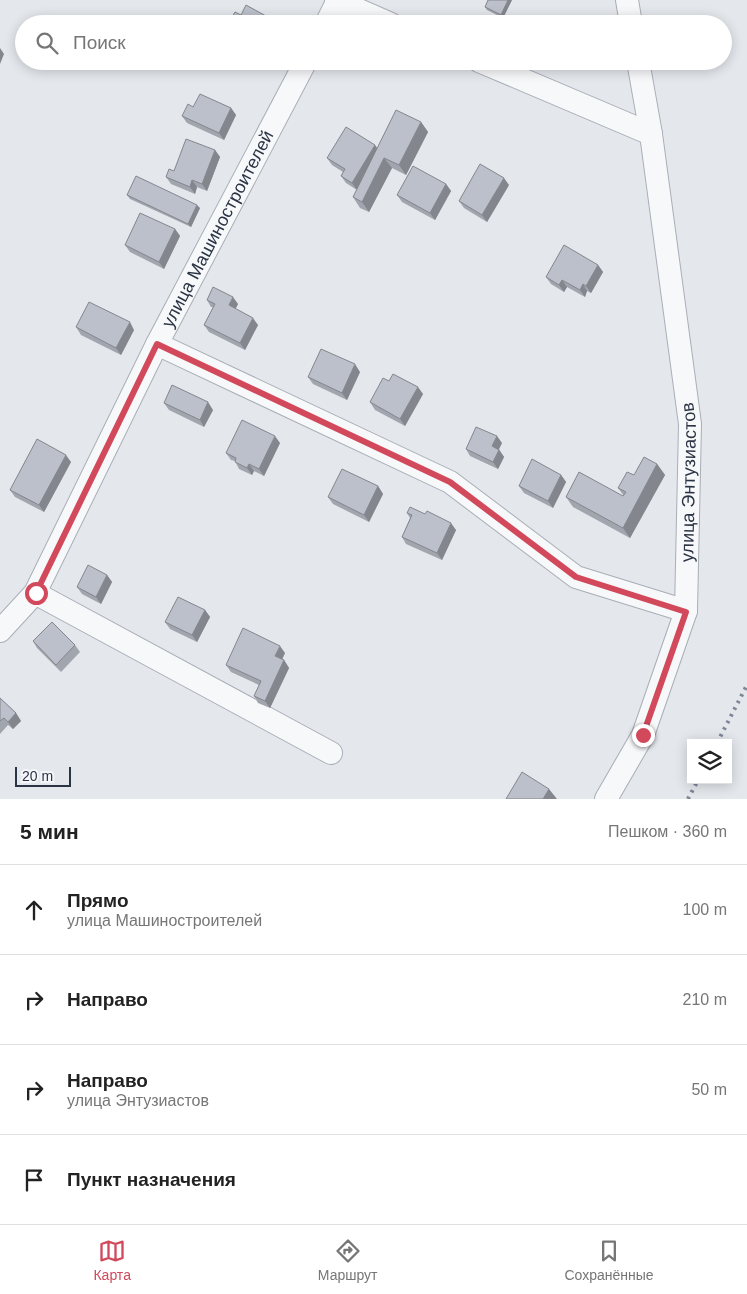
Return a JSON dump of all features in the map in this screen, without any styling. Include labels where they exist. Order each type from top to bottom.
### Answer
[{"type":"street","points":[[330,15],[337,0],[371,15]]},
{"type":"street","points":[[627,0],[630,15]]},
{"type":"street","name":"улица Машиностроителей","points":[[0,631],[36,593],[157,344],[301,70]]},
{"type":"street","points":[[500,70],[651,134]]},
{"type":"street","name":"улица Энтузиастов","points":[[606,799],[643,735],[686,612],[690,424],[651,134],[640,70]]},
{"type":"street","points":[[157,344],[450,482],[576,577],[686,612]]},
{"type":"street","points":[[36,593],[331,753]]},
{"type":"building","points":[[488,0],[508,0],[501,15],[485,7]]},
{"type":"building","points":[[246,5],[264,15],[241,15]]},
{"type":"building","points":[[200,94],[231,108],[219,133],[182,116],[188,104],[193,107]]},
{"type":"building","points":[[396,110],[421,122],[399,165],[384,158],[362,202],[353,197]]},
{"type":"building","points":[[346,127],[375,145],[352,183],[341,176],[345,169],[327,158]]},
{"type":"building","points":[[186,139],[215,150],[202,184],[192,180],[190,187],[166,177],[169,169],[174,171]]},
{"type":"building","points":[[480,164],[504,178],[482,215],[459,201]]},
{"type":"building","points":[[413,166],[446,184],[430,213],[397,195]]},
{"type":"building","points":[[136,176],[197,205],[188,224],[127,195]]},
{"type":"building","points":[[140,213],[175,229],[159,262],[125,245]]},
{"type":"building","points":[[564,245],[598,265],[586,286],[583,284],[580,290],[562,280],[559,285],[546,277]]},
{"type":"building","points":[[213,287],[233,297],[229,305],[253,318],[240,343],[204,325],[215,304],[207,300]]},
{"type":"building","points":[[89,302],[130,322],[116,348],[76,327]]},
{"type":"building","points":[[321,349],[355,364],[342,393],[308,377]]},
{"type":"building","points":[[393,374],[418,387],[400,419],[370,402],[383,378],[389,381]]},
{"type":"building","points":[[172,385],[208,402],[200,420],[164,403]]},
{"type":"building","points":[[242,420],[275,436],[259,469],[249,464],[247,468],[235,462],[236,458],[226,453]]},
{"type":"building","points":[[476,427],[497,436],[492,446],[499,450],[493,462],[466,449]]},
{"type":"building","points":[[37,439],[66,455],[39,505],[10,490]]},
{"type":"building","points":[[644,457],[657,464],[623,528],[566,497],[579,472],[623,496],[626,492],[618,488],[627,472],[634,475]]},
{"type":"building","points":[[532,459],[561,475],[548,501],[519,486]]},
{"type":"building","points":[[342,469],[378,486],[364,515],[328,497]]},
{"type":"building","points":[[410,507],[425,514],[427,511],[451,523],[437,553],[402,537],[412,515],[407,513]]},
{"type":"building","points":[[88,565],[107,575],[96,597],[77,587]]},
{"type":"building","points":[[178,597],[205,610],[192,635],[165,622]]},
{"type":"building","points":[[52,622],[75,645],[56,665],[33,641]]},
{"type":"building","points":[[243,628],[280,646],[275,656],[284,660],[265,701],[254,696],[261,681],[226,665]]},
{"type":"building","points":[[0,698],[16,713],[8,722],[4,718],[0,721]]},
{"type":"building","points":[[522,772],[549,789],[543,799],[506,799]]},
{"type":"railway","points":[[719,739],[747,685]]},
{"type":"railway","points":[[688,799],[696,784]]},
{"type":"route","points":[[36,593],[157,344],[450,482],[576,577],[686,612],[643,735]]}]
